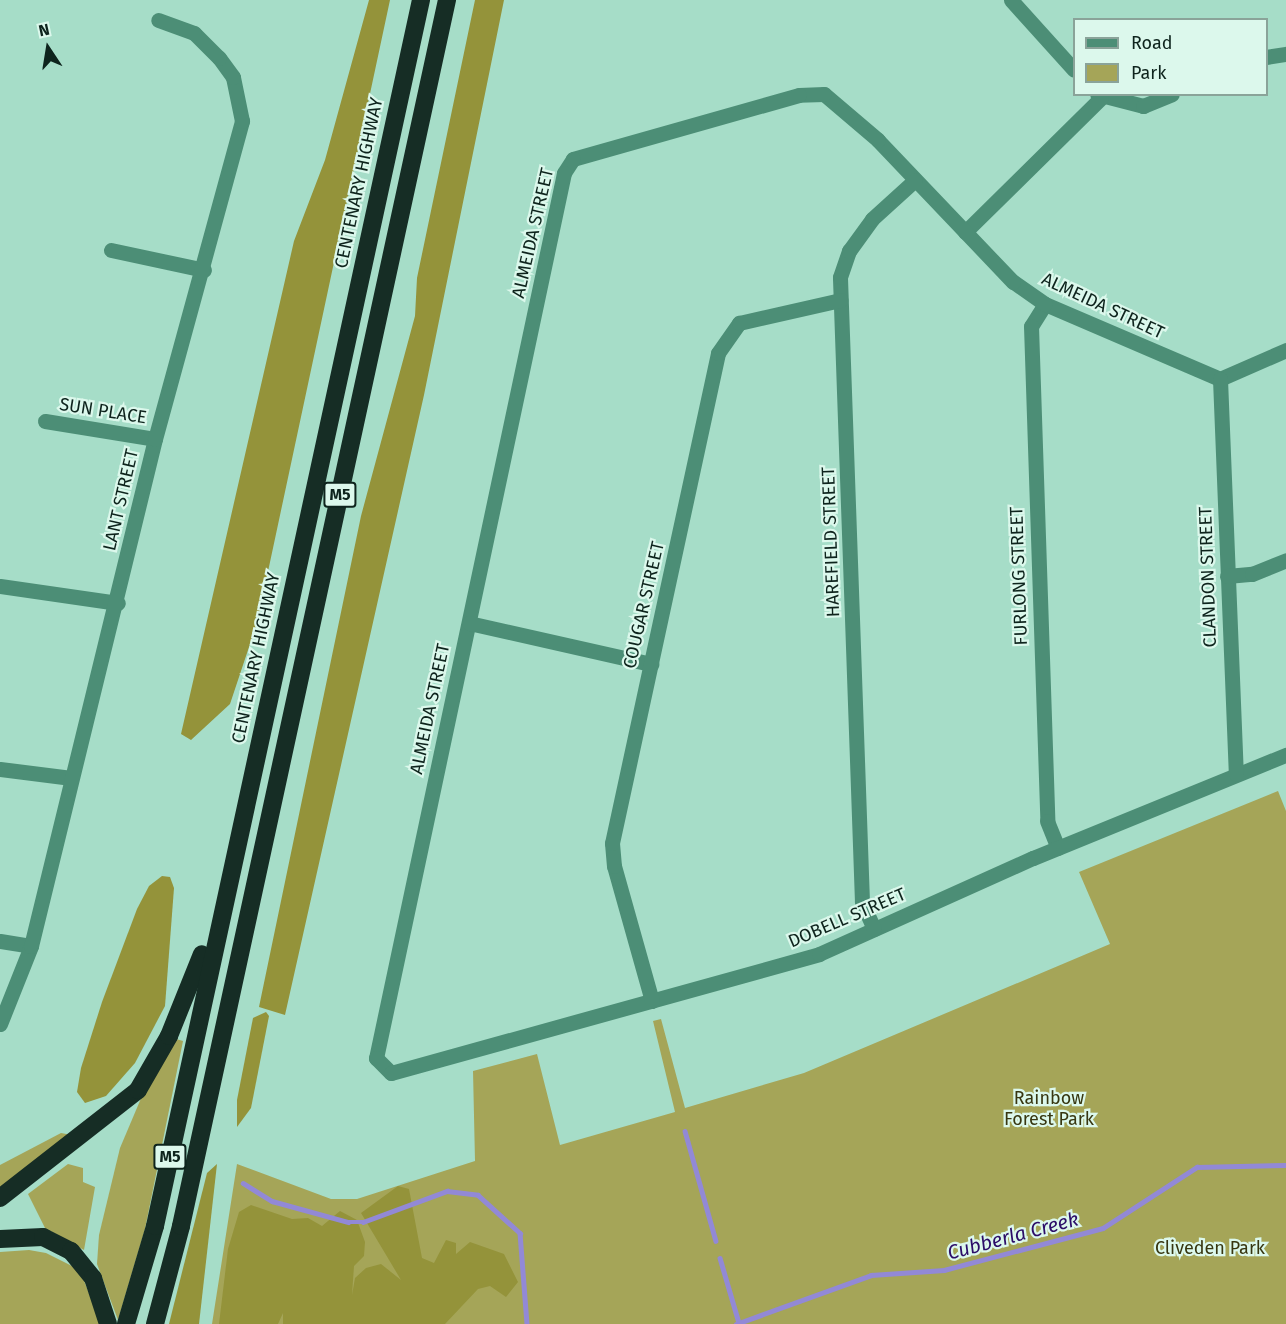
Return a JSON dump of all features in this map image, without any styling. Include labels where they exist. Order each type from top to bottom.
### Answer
[{"type":"highway","name":"CENTENARY HIGHWAY","points":[[126,1324],[155,1226],[420,0]]},
{"type":"highway","name":"M5","points":[[155,1324],[181,1226],[447,0]]},
{"type":"highway","points":[[0,1198],[138,1090],[191,987],[239,838]]},
{"type":"highway","points":[[0,1239],[43,1237],[71,1251],[93,1278],[108,1324]]},
{"type":"street","points":[[1011,0],[1073,69]]},
{"type":"street","name":"LANT STREET","points":[[0,1024],[31,946],[71,778],[118,603],[155,439],[204,270],[242,121],[240,99],[233,77],[211,50],[194,33],[158,20]]},
{"type":"street","points":[[1268,57],[1286,54]]},
{"type":"street","name":"ALMEIDA STREET","points":[[376,1058],[564,172],[573,159],[799,95],[824,94],[834,99],[1013,282],[1045,304],[1220,379]]},
{"type":"street","points":[[965,232],[1099,96],[1143,106],[1167,96]]},
{"type":"street","name":"HAREFIELD STREET","points":[[873,929],[862,902],[840,277],[849,251],[872,219],[915,180]]},
{"type":"street","points":[[111,250],[204,270]]},
{"type":"street","name":"COUGAR STREET","points":[[652,1001],[614,866],[612,843],[721,347],[739,322],[840,300]]},
{"type":"street","name":"FURLONG STREET","points":[[1045,304],[1031,326],[1047,821],[1058,848]]},
{"type":"street","points":[[1220,379],[1286,350]]},
{"type":"street","name":"CLANDON STREET","points":[[1220,379],[1236,774]]},
{"type":"street","name":"SUN PLACE","points":[[45,421],[155,439]]},
{"type":"street","points":[[1227,576],[1252,574],[1286,560]]},
{"type":"street","points":[[0,586],[118,603]]},
{"type":"street","points":[[469,623],[651,664]]},
{"type":"street","name":"DOBELL STREET","points":[[376,1058],[391,1073],[819,954],[1058,848],[1286,755]]},
{"type":"street","points":[[0,769],[71,778]]},
{"type":"street","points":[[0,941],[31,946]]},
{"type":"green space","name":"Rainbow Forest Park","points":[[1278,791],[1286,811],[1286,1324],[212,1324],[237,1164],[331,1199],[357,1199],[475,1161],[473,1071],[537,1054],[560,1145],[675,1112],[653,1021],[661,1019],[685,1108],[804,1073],[1110,944],[1079,872]]},
{"type":"green space","points":[[176,1039],[183,1041],[145,1229],[118,1320],[97,1264],[99,1235],[120,1148],[142,1096]]},
{"type":"green space","points":[[61,1133],[72,1135],[0,1189],[0,1165]]},
{"type":"green space","points":[[68,1164],[83,1168],[83,1182],[95,1187],[84,1250],[45,1228],[28,1194]]},
{"type":"green space","points":[[29,1250],[46,1253],[74,1267],[83,1278],[101,1324],[0,1324],[0,1252]]},
{"type":"shaded area","points":[[369,0],[390,0],[257,623],[230,704],[191,740],[181,734],[294,241],[325,160]]},
{"type":"shaded area","points":[[475,0],[504,0],[424,395],[285,1015],[259,1007],[361,516],[415,316],[417,278]]},
{"type":"shaded area","points":[[162,876],[170,877],[174,888],[165,1006],[135,1063],[106,1096],[85,1103],[77,1092],[81,1068],[102,1002],[137,909],[149,886]]},
{"type":"shaded area","points":[[266,1012],[269,1016],[251,1108],[237,1127],[237,1100],[253,1018]]},
{"type":"shaded area","points":[[217,1164],[199,1324],[169,1324],[207,1173]]},
{"type":"shaded area","points":[[398,1186],[409,1189],[422,1258],[434,1263],[446,1240],[456,1243],[456,1254],[470,1242],[504,1254],[518,1282],[506,1297],[490,1286],[478,1289],[445,1324],[283,1324],[283,1313],[278,1324],[219,1324],[228,1249],[239,1212],[251,1205],[292,1219],[308,1218],[322,1226],[340,1211],[357,1220],[365,1242],[364,1256],[354,1266],[352,1295],[355,1278],[366,1268],[381,1264],[401,1280],[361,1213]]},
{"type":"waterway","points":[[685,1131],[716,1241]]},
{"type":"waterway","name":"Cubberla Creek","points":[[736,1324],[871,1275],[944,1270],[1103,1228],[1197,1167],[1286,1165]]},
{"type":"waterway","points":[[243,1183],[272,1201],[348,1222],[363,1222],[447,1191],[478,1195],[520,1233],[527,1324]]},
{"type":"waterway","points":[[720,1258],[739,1323]]},
{"type":"park label","name":"Cliveden Park","points":[[1210,1248]]}]
